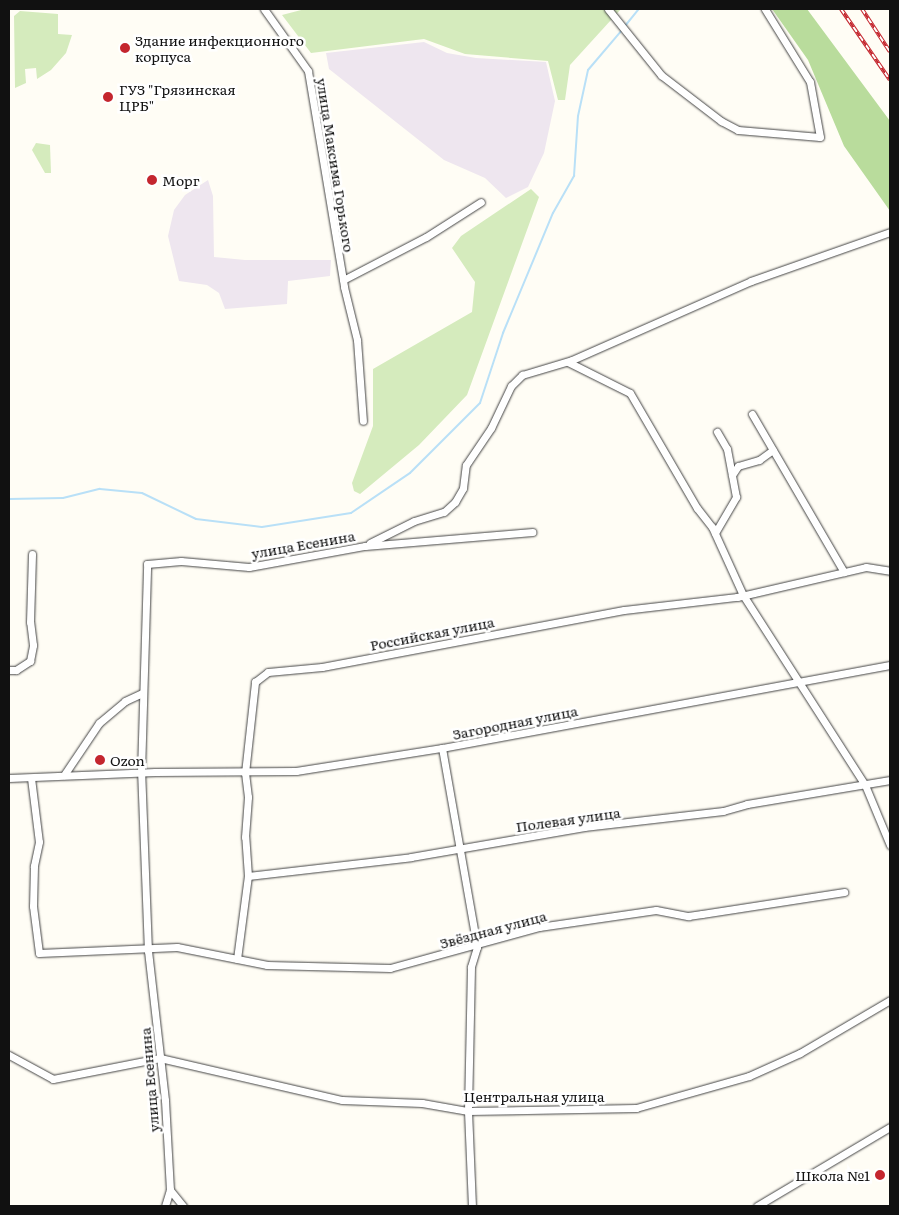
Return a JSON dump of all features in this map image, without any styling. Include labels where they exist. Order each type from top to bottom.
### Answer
[{"type":"street","name":"улица Максима Горького","points":[[264,9],[308,72],[343,280],[357,340],[363,421]]},
{"type":"street","points":[[608,9],[629,31],[661,75],[721,121],[738,130],[820,137],[810,82],[765,9]]},
{"type":"street","name":"улица Максима Горького","points":[[343,280],[426,237],[482,202]]},
{"type":"street","points":[[365,546],[414,521],[444,512],[455,502],[463,488],[466,465],[491,428],[511,386],[522,375],[568,362],[751,281],[890,232]]},
{"type":"street","points":[[568,362],[593,371],[630,393],[715,533],[743,596],[865,785],[890,845]]},
{"type":"street","points":[[752,414],[844,572]]},
{"type":"street","points":[[715,533],[736,497],[726,449],[717,432]]},
{"type":"street","points":[[732,475],[738,466],[759,460],[773,450]]},
{"type":"street","name":"улица Есенина","points":[[165,1206],[170,1190],[160,1058],[148,951],[141,772],[147,564],[180,561],[249,567],[365,546],[532,532]]},
{"type":"street","points":[[9,670],[16,670],[30,661],[33,645],[30,622],[32,554]]},
{"type":"street","name":"Российская улица","points":[[237,959],[248,876],[245,773],[255,682],[268,672],[322,667],[624,610],[743,596],[866,568],[890,571]]},
{"type":"street","name":"Загородная улица","points":[[141,772],[245,773],[296,771],[442,748],[890,664]]},
{"type":"street","points":[[64,776],[99,723],[125,701],[142,693]]},
{"type":"street","points":[[442,748],[476,947],[471,967],[468,1111],[472,1206]]},
{"type":"street","points":[[9,778],[141,772]]},
{"type":"street","points":[[31,778],[39,842],[34,866],[33,906],[39,953],[148,951]]},
{"type":"street","name":"Полевая улица","points":[[248,876],[411,858],[458,848],[584,827],[722,812],[747,804],[890,780]]},
{"type":"street","name":"Звёздная улица","points":[[148,951],[177,947],[267,965],[390,968],[476,947],[520,931],[558,924],[656,910],[688,916],[844,892]]},
{"type":"street","name":"Центральная улица","points":[[160,1058],[342,1100],[422,1103],[468,1111],[645,1106],[749,1076],[800,1053],[890,1000]]},
{"type":"street","points":[[9,1055],[53,1079],[160,1058]]},
{"type":"street","points":[[756,1206],[890,1128]]},
{"type":"street","points":[[170,1190],[183,1206]]},
{"type":"shaded area","points":[[424,42],[447,53],[476,58],[546,62],[555,101],[544,153],[528,187],[506,198],[485,178],[444,160],[329,69],[326,53]]},
{"type":"shaded area","points":[[208,180],[213,196],[214,257],[245,260],[331,260],[330,276],[288,281],[287,304],[225,309],[219,293],[207,285],[179,281],[168,236],[174,210],[185,195]]},
{"type":"green space","points":[[305,9],[621,9],[570,65],[565,100],[558,100],[548,61],[465,54],[424,39],[311,53],[282,15]]},
{"type":"green space","points":[[772,9],[807,9],[890,121],[890,211],[844,146],[808,60]]},
{"type":"green space","points":[[20,11],[58,14],[58,34],[72,35],[66,53],[51,70],[37,79],[36,68],[25,69],[26,83],[15,88],[14,16]]},
{"type":"green space","points":[[36,143],[50,145],[51,173],[45,173],[32,150]]},
{"type":"green space","points":[[531,189],[539,197],[467,395],[419,445],[360,494],[354,491],[352,483],[373,426],[373,369],[472,312],[475,282],[452,248],[461,236]]},
{"type":"waterway","points":[[625,26],[639,9]]},
{"type":"waterway","points":[[9,499],[63,498],[100,489],[142,493],[196,519],[262,527],[351,513],[410,473],[480,403],[503,333],[553,213],[574,176],[578,116],[588,70],[622,30]]},
{"type":"railway","points":[[841,9],[890,80]]},
{"type":"railway","points":[[862,9],[890,52]]},
{"type":"place","name":"Здание инфекционного корпуса","points":[[125,48]]},
{"type":"place","name":"ГУЗ \"Грязинская ЦРБ\"","points":[[108,97]]},
{"type":"place","name":"Морг","points":[[152,180]]},
{"type":"place","name":"Ozon","points":[[100,760]]},
{"type":"place","name":"Школа №1","points":[[880,1175]]}]
